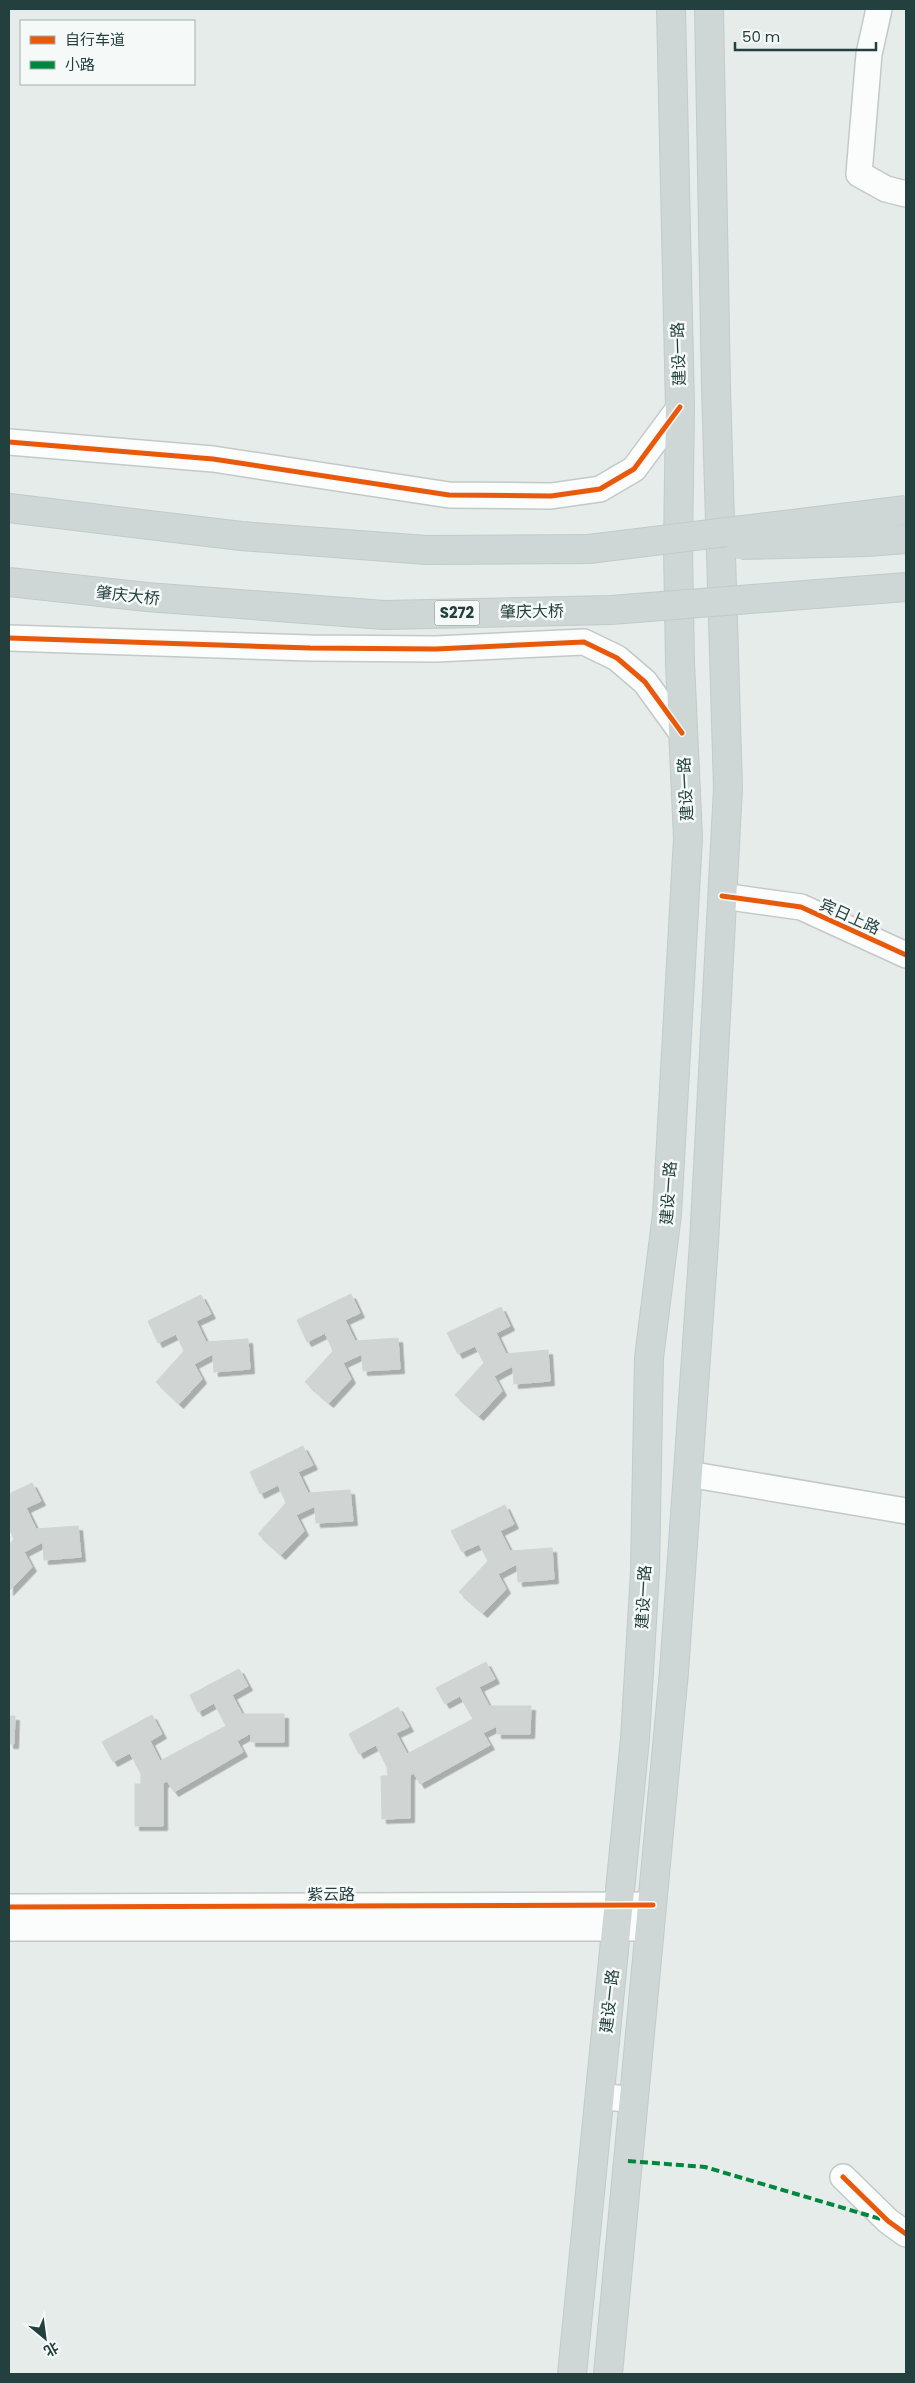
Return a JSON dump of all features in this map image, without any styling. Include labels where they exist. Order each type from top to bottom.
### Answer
[{"type":"main road","name":"建设一路","points":[[572,2374],[635,1739],[645,1571],[649,1358],[667,1214],[688,838],[682,733],[678,548],[680,407],[671,9]]},
{"type":"main road","name":"建设一路","points":[[608,2374],[674,1672],[704,1243],[728,788],[716,378],[709,9]]},
{"type":"main road","points":[[9,508],[241,536],[426,550],[590,549],[867,542],[906,539]]},
{"type":"main road","points":[[590,549],[906,510]]},
{"type":"main road","name":"肇庆大桥","points":[[9,582],[147,597],[384,615],[611,610],[906,587]]},
{"type":"street","points":[[879,9],[869,54],[859,174],[886,189],[906,194]]},
{"type":"street","points":[[9,442],[213,459],[449,496],[552,496],[600,490],[634,469],[680,407]]},
{"type":"street","points":[[9,638],[300,648],[436,649],[584,642],[617,658],[645,682],[682,733]]},
{"type":"street","name":"宾日上路","points":[[722,896],[801,907],[906,955]]},
{"type":"street","points":[[688,1474],[906,1510]]},
{"type":"street","name":"紫云路","points":[[9,1907],[651,1917]]},
{"type":"street","name":"紫云路","points":[[9,1928],[618,1917]]},
{"type":"street","points":[[600,2096],[633,2100]]},
{"type":"street","points":[[843,2177],[888,2221],[906,2234]]},
{"type":"building","points":[[351,1294],[360,1313],[345,1320],[355,1341],[398,1338],[400,1369],[363,1371],[362,1354],[343,1363],[351,1379],[329,1403],[305,1382],[333,1351],[325,1333],[307,1342],[297,1320]]},
{"type":"building","points":[[201,1295],[211,1314],[196,1321],[206,1342],[248,1339],[250,1369],[214,1372],[213,1354],[194,1364],[202,1379],[179,1404],[156,1382],[184,1351],[176,1334],[158,1343],[148,1321]]},
{"type":"building","points":[[501,1307],[510,1326],[496,1333],[506,1354],[548,1350],[550,1381],[514,1384],[513,1366],[494,1376],[502,1391],[479,1416],[455,1395],[484,1363],[475,1346],[458,1354],[447,1333]]},
{"type":"building","points":[[303,1446],[313,1465],[298,1472],[308,1493],[350,1490],[353,1521],[316,1523],[315,1506],[296,1515],[304,1531],[281,1555],[258,1534],[286,1503],[278,1485],[260,1494],[250,1472]]},
{"type":"building","points":[[32,1483],[41,1501],[26,1508],[36,1529],[78,1526],[81,1557],[44,1560],[43,1542],[24,1552],[32,1567],[9,1591],[9,1545],[14,1539],[9,1528],[9,1494]]},
{"type":"building","points":[[505,1505],[514,1524],[500,1531],[510,1551],[552,1548],[554,1579],[518,1582],[517,1564],[498,1574],[506,1589],[483,1613],[459,1592],[488,1561],[479,1544],[462,1552],[451,1531]]},
{"type":"building","points":[[486,1662],[495,1679],[479,1687],[489,1706],[531,1706],[530,1734],[497,1734],[497,1726],[483,1733],[490,1745],[420,1784],[414,1773],[410,1775],[410,1818],[382,1819],[381,1776],[388,1776],[387,1767],[376,1745],[359,1754],[349,1734],[398,1707],[409,1727],[396,1733],[407,1754],[473,1719],[460,1696],[445,1704],[436,1688]]},
{"type":"building","points":[[239,1669],[248,1686],[232,1695],[242,1714],[284,1714],[284,1742],[251,1742],[251,1733],[237,1741],[243,1752],[174,1792],[167,1781],[163,1783],[163,1826],[135,1826],[135,1784],[141,1784],[141,1774],[130,1753],[113,1762],[102,1742],[152,1715],[162,1734],[150,1741],[160,1761],[226,1726],[214,1703],[198,1712],[190,1695]]},
{"type":"building","points":[[9,1716],[15,1716],[14,1744],[9,1744]]},
{"type":"marked path","points":[[628,2161],[705,2167],[884,2220]]},
{"type":"cycle path","points":[[9,442],[213,459],[449,495],[551,496],[600,489],[634,469],[680,407]]},
{"type":"cycle path","points":[[9,638],[310,648],[436,649],[584,642],[617,658],[645,682],[682,733]]},
{"type":"cycle path","points":[[722,896],[801,907],[906,955]]},
{"type":"cycle path","points":[[9,1907],[653,1905]]},
{"type":"cycle path","points":[[843,2177],[888,2221],[906,2234]]}]
